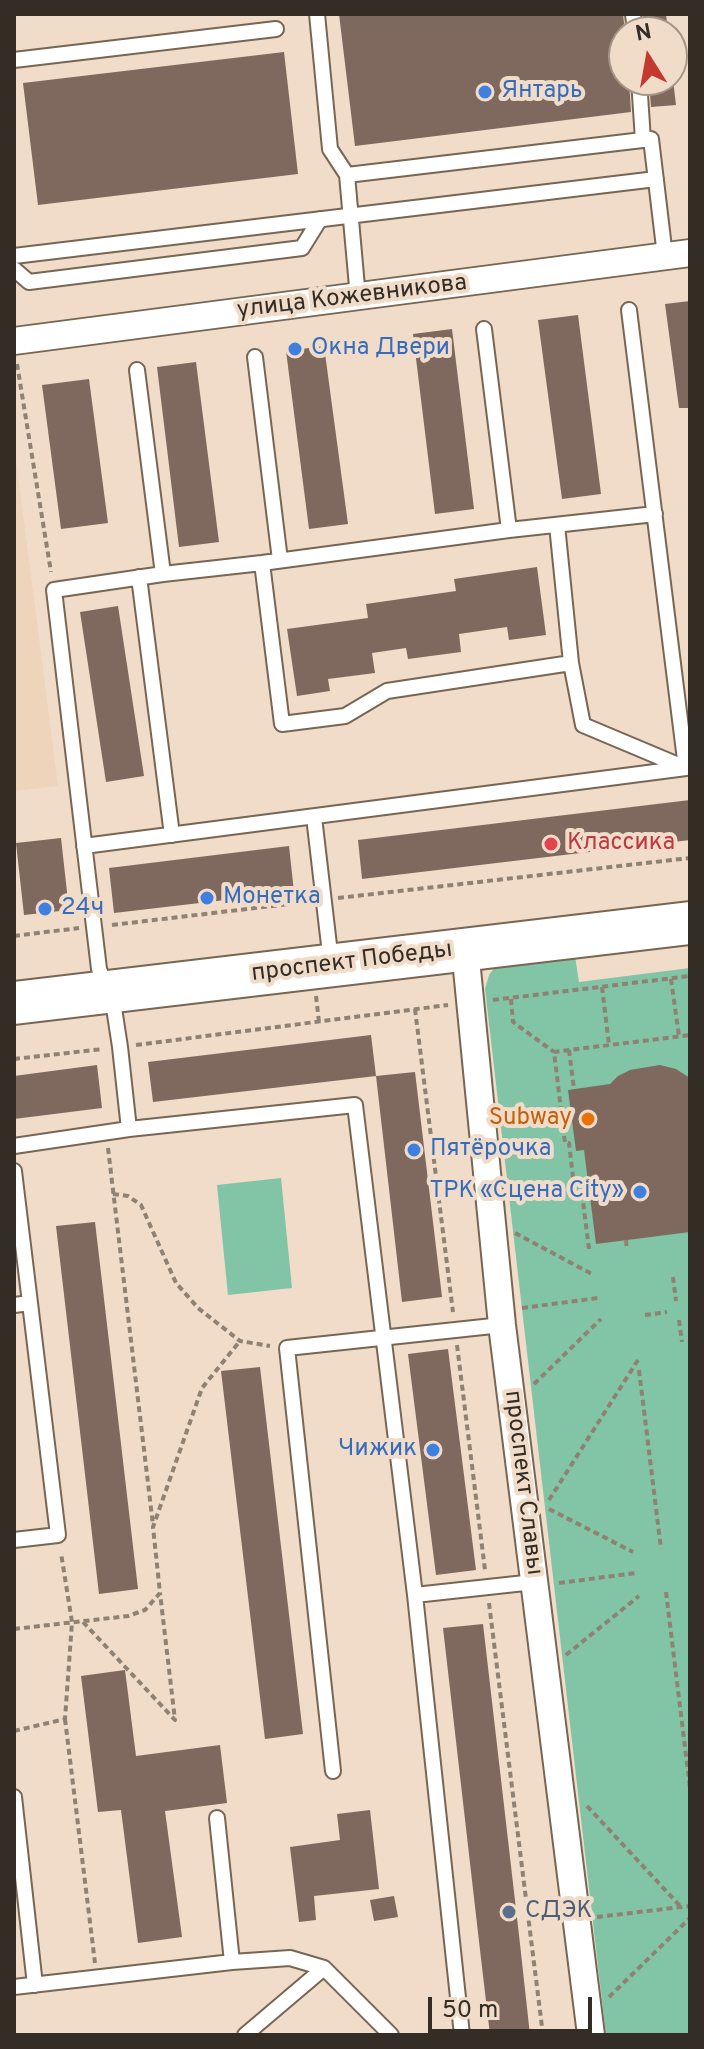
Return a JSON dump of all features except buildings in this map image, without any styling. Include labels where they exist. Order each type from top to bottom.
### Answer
[{"type":"main road","name":"проспект Победы","points":[[14,979],[103,981],[463,940],[690,903]]},
{"type":"main road","name":"проспект Победы","points":[[14,1003],[103,981],[329,945],[463,940],[690,923]]},
{"type":"street","name":"улица Кожевникова","points":[[15,351],[358,298],[678,255]]},
{"type":"street","name":"проспект Славы","points":[[463,940],[544,1583],[591,2035]]},
{"type":"lane","points":[[317,14],[330,149],[347,175],[358,298]]},
{"type":"lane","points":[[14,60],[276,29]]},
{"type":"lane","points":[[640,96],[643,140]]},
{"type":"lane","points":[[347,175],[651,139],[656,179],[678,255]]},
{"type":"lane","points":[[14,256],[656,179]]},
{"type":"lane","points":[[14,269],[29,282],[302,248],[320,219]]},
{"type":"lane","points":[[629,310],[688,768]]},
{"type":"lane","points":[[484,329],[509,530]]},
{"type":"lane","points":[[255,357],[280,560]]},
{"type":"lane","points":[[137,370],[163,574]]},
{"type":"lane","points":[[129,1129],[114,1008],[103,981],[94,927],[54,590],[509,530],[655,514]]},
{"type":"lane","points":[[557,525],[571,663],[583,725],[688,768]]},
{"type":"lane","points":[[262,563],[282,724],[345,716],[387,691],[571,663]]},
{"type":"lane","points":[[139,577],[172,835]]},
{"type":"lane","points":[[84,846],[688,768]]},
{"type":"lane","points":[[314,817],[329,945]]},
{"type":"lane","points":[[14,1146],[129,1129],[355,1105],[415,1595],[462,2035]]},
{"type":"lane","points":[[14,1171],[58,1535],[14,1540]]},
{"type":"lane","points":[[14,1305],[30,1303]]},
{"type":"lane","points":[[333,1771],[287,1348],[455,1331],[512,1317]]},
{"type":"lane","points":[[415,1595],[544,1583]]},
{"type":"lane","points":[[14,1797],[35,1985]]},
{"type":"lane","points":[[217,1818],[232,1962]]},
{"type":"lane","points":[[14,1987],[290,1958],[324,1968],[391,2035]]},
{"type":"lane","points":[[245,2035],[324,1968]]},
{"type":"path","points":[[15,351],[54,590]]},
{"type":"path","points":[[14,936],[690,858]]},
{"type":"path","points":[[14,1059],[690,976]]},
{"type":"path","points":[[671,979],[679,1036]]},
{"type":"path","points":[[602,987],[609,1045]]},
{"type":"path","points":[[316,995],[319,1022]]},
{"type":"path","points":[[510,998],[513,1022],[554,1052],[690,1035]]},
{"type":"path","points":[[415,1009],[543,2035]]},
{"type":"path","points":[[569,1050],[574,1089]]},
{"type":"path","points":[[554,1052],[565,1143],[569,1143],[575,1195],[582,1194],[589,1249]]},
{"type":"path","points":[[82,1621],[175,1720],[106,1133]]},
{"type":"path","points":[[113,1194],[128,1196],[141,1205],[176,1283],[198,1308],[240,1341],[287,1348]]},
{"type":"path","points":[[513,1232],[592,1274]]},
{"type":"path","points":[[626,1240],[627,1250]]},
{"type":"path","points":[[673,1277],[676,1301]]},
{"type":"path","points":[[512,1317],[598,1298]]},
{"type":"path","points":[[645,1315],[667,1312]]},
{"type":"path","points":[[531,1388],[601,1319]]},
{"type":"path","points":[[679,1320],[682,1342]]},
{"type":"path","points":[[153,1527],[202,1388],[240,1341]]},
{"type":"path","points":[[633,1552],[544,1507],[638,1360]]},
{"type":"path","points":[[639,1370],[661,1549]]},
{"type":"path","points":[[58,1535],[72,1622],[65,1719],[96,1977]]},
{"type":"path","points":[[544,1583],[636,1573]]},
{"type":"path","points":[[666,1592],[690,1788]]},
{"type":"path","points":[[14,1629],[128,1616],[145,1610],[160,1593]]},
{"type":"path","points":[[562,1658],[639,1596]]},
{"type":"path","points":[[14,1731],[65,1719]]},
{"type":"path","points":[[578,1796],[681,1907]]},
{"type":"path","points":[[592,1918],[690,1906]]},
{"type":"path","points":[[602,2004],[690,1918]]},
{"type":"shaded area","points":[[14,444],[58,786],[14,791]]},
{"type":"green space","points":[[574,950],[579,982],[690,968],[690,2035],[606,2035],[485,989],[489,975],[498,963]]},
{"type":"green space","points":[[281,1178],[292,1288],[228,1295],[217,1185]]},
{"type":"place","name":"Янтарь","points":[[485,92]]},
{"type":"place","name":"Окна Двери","points":[[295,349]]},
{"type":"place","name":"Классика","points":[[551,844]]},
{"type":"place","name":"Монетка","points":[[207,898]]},
{"type":"place","name":"24ч","points":[[45,909]]},
{"type":"place","name":"Subway","points":[[588,1119]]},
{"type":"place","name":"Пятёрочка","points":[[414,1150]]},
{"type":"place","name":"ТРК «Сцена City»","points":[[640,1192]]},
{"type":"place","name":"Чижик","points":[[433,1450]]},
{"type":"place","name":"СДЭК","points":[[509,1912]]}]
